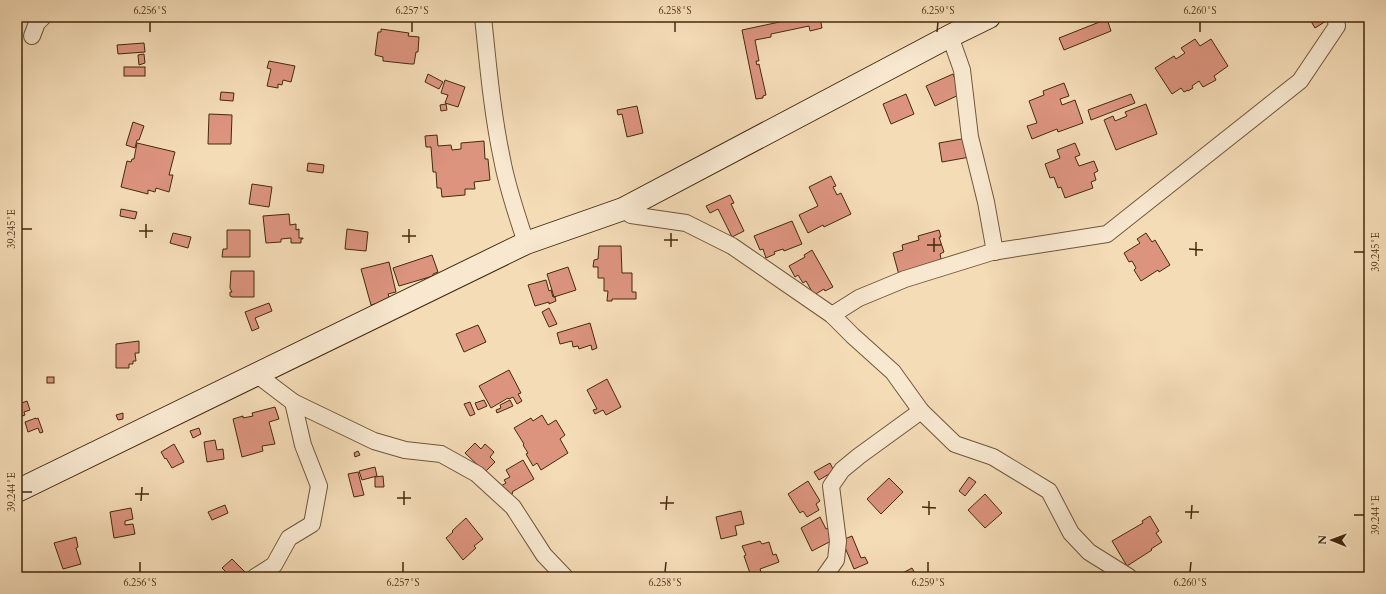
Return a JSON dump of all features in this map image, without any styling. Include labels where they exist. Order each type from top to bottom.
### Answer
[{"type":"street","points":[[32,36],[38,23],[43,17]]},
{"type":"street","points":[[483,17],[494,114],[502,160],[511,199],[526,243]]},
{"type":"street","points":[[17,491],[526,243],[623,209],[950,36],[989,17]]},
{"type":"street","points":[[832,315],[859,298],[906,278],[995,252],[1107,234],[1300,81],[1337,26],[1335,17]]},
{"type":"street","points":[[950,36],[962,70],[970,137],[986,202],[995,252]]},
{"type":"street","points":[[623,209],[631,215],[686,223],[732,246],[832,315],[893,372],[921,411],[955,444],[994,457],[1049,491],[1071,533],[1089,552],[1129,577]]},
{"type":"street","points":[[256,374],[293,402],[374,441],[405,450],[441,454],[477,474],[513,507],[544,555],[565,577]]},
{"type":"street","points":[[254,577],[274,565],[289,538],[312,524],[319,486],[303,445],[293,402]]},
{"type":"street","points":[[824,577],[836,560],[838,541],[831,486],[842,470],[864,452],[921,411]]},
{"type":"building","points":[[803,17],[820,17],[822,28],[810,31],[809,26],[771,34],[771,37],[755,40],[759,61],[756,61],[757,65],[759,64],[766,95],[763,96],[763,98],[756,99],[742,30]]},
{"type":"building","points":[[1324,17],[1326,21],[1315,28],[1309,18]]},
{"type":"building","points":[[1107,19],[1111,31],[1064,50],[1059,38]]},
{"type":"building","points":[[381,29],[409,33],[408,36],[419,37],[418,52],[416,52],[414,64],[383,61],[383,57],[375,55],[378,32],[381,32]]},
{"type":"building","points":[[1195,39],[1200,46],[1211,39],[1228,66],[1214,76],[1216,80],[1203,87],[1199,81],[1188,91],[1184,92],[1181,88],[1172,94],[1155,68],[1174,56],[1176,59],[1185,53],[1181,48]]},
{"type":"building","points":[[144,43],[145,52],[118,54],[117,45]]},
{"type":"building","points":[[144,54],[145,63],[139,65],[138,55]]},
{"type":"building","points":[[269,61],[295,66],[291,82],[283,80],[282,85],[278,84],[278,88],[267,86],[271,69],[267,68]]},
{"type":"building","points":[[124,67],[145,67],[145,76],[124,76]]},
{"type":"building","points":[[428,74],[443,82],[439,89],[425,82]]},
{"type":"building","points":[[953,74],[961,94],[935,106],[926,86]]},
{"type":"building","points":[[445,80],[465,87],[458,107],[445,103],[448,95],[441,93]]},
{"type":"building","points":[[1064,83],[1069,96],[1060,99],[1062,105],[1075,100],[1083,123],[1058,132],[1057,129],[1032,139],[1027,126],[1037,123],[1029,101],[1044,95],[1043,91]]},
{"type":"building","points":[[221,92],[234,93],[233,101],[220,100]]},
{"type":"building","points":[[906,94],[914,114],[891,124],[883,104]]},
{"type":"building","points":[[1131,94],[1135,103],[1091,120],[1088,110]]},
{"type":"building","points":[[446,104],[447,110],[441,111],[440,105]]},
{"type":"building","points":[[1146,104],[1157,134],[1116,150],[1104,120],[1113,116],[1115,121],[1127,116],[1125,112]]},
{"type":"building","points":[[637,106],[643,133],[627,137],[622,114],[618,115],[617,110]]},
{"type":"building","points":[[209,114],[232,115],[231,144],[208,144]]},
{"type":"building","points":[[133,122],[144,126],[135,148],[126,145]]},
{"type":"building","points":[[437,135],[438,146],[451,145],[452,150],[461,149],[461,143],[484,141],[485,159],[488,159],[490,180],[474,182],[475,189],[465,189],[465,195],[442,197],[441,188],[437,188],[436,172],[433,172],[431,147],[426,147],[425,136]]},
{"type":"building","points":[[967,138],[970,157],[942,162],[939,143]]},
{"type":"building","points":[[137,143],[175,152],[169,175],[173,175],[169,192],[156,188],[155,192],[148,190],[148,194],[121,187],[127,161],[131,162],[132,159],[134,159]]},
{"type":"building","points":[[1075,143],[1080,155],[1075,157],[1079,166],[1094,161],[1098,171],[1094,173],[1096,180],[1091,182],[1093,188],[1065,198],[1061,187],[1058,188],[1054,177],[1050,178],[1045,164],[1060,158],[1057,150]]},
{"type":"building","points":[[308,163],[324,165],[323,173],[307,171]]},
{"type":"building","points":[[831,176],[836,186],[833,187],[837,195],[841,193],[851,214],[824,227],[823,225],[808,233],[799,215],[818,206],[809,187]]},
{"type":"building","points":[[252,184],[272,187],[269,207],[249,204]]},
{"type":"building","points":[[730,195],[734,203],[731,204],[744,231],[732,237],[718,209],[710,213],[706,206]]},
{"type":"building","points":[[121,209],[137,212],[135,219],[120,216]]},
{"type":"building","points":[[289,214],[290,225],[296,224],[296,230],[299,229],[299,238],[303,238],[301,239],[301,243],[291,243],[291,238],[281,239],[281,242],[266,243],[263,216]]},
{"type":"building","points":[[792,221],[802,244],[784,251],[783,249],[774,252],[775,254],[766,258],[763,249],[760,250],[754,236]]},
{"type":"building","points":[[347,229],[368,232],[366,251],[345,249]]},
{"type":"building","points":[[227,230],[250,230],[250,257],[222,257],[223,249],[227,249]]},
{"type":"building","points":[[939,230],[941,237],[939,237],[944,252],[940,254],[942,263],[899,275],[893,253],[903,250],[902,245],[919,240],[918,236]]},
{"type":"building","points":[[173,233],[191,237],[188,248],[170,243]]},
{"type":"building","points":[[1146,233],[1152,242],[1155,240],[1170,265],[1159,272],[1158,270],[1141,281],[1134,270],[1136,268],[1132,261],[1129,262],[1124,253],[1140,243],[1137,239]]},
{"type":"building","points":[[599,246],[621,246],[622,273],[632,273],[632,292],[636,292],[636,299],[612,299],[612,301],[607,301],[608,291],[604,291],[604,278],[598,278],[598,267],[593,267],[594,260],[598,259]]},
{"type":"building","points":[[812,250],[833,287],[825,291],[824,289],[814,295],[806,281],[803,283],[798,275],[795,277],[789,266],[805,257],[804,255]]},
{"type":"building","points":[[432,255],[438,272],[433,274],[433,276],[399,286],[393,268]]},
{"type":"building","points":[[389,262],[396,292],[388,294],[390,300],[371,305],[361,269]]},
{"type":"building","points":[[568,267],[576,290],[554,297],[547,274]]},
{"type":"building","points":[[231,271],[254,271],[254,297],[230,296],[230,292],[232,292],[230,288]]},
{"type":"building","points":[[546,280],[549,291],[551,290],[556,301],[549,304],[549,302],[535,306],[528,285]]},
{"type":"building","points":[[269,303],[272,311],[255,318],[259,328],[252,331],[245,312]]},
{"type":"building","points":[[549,308],[557,324],[549,327],[542,312]]},
{"type":"building","points":[[590,323],[597,348],[592,350],[591,345],[579,349],[578,346],[573,347],[572,341],[560,344],[557,333]]},
{"type":"building","points":[[478,325],[486,342],[464,352],[456,334]]},
{"type":"building","points":[[139,341],[139,353],[135,353],[136,361],[133,361],[133,364],[129,364],[129,368],[116,368],[116,344]]},
{"type":"building","points":[[509,370],[521,393],[518,394],[522,401],[517,404],[513,397],[508,398],[491,408],[479,386]]},
{"type":"building","points":[[47,377],[54,377],[54,383],[47,383]]},
{"type":"building","points":[[607,379],[621,407],[606,415],[603,410],[595,414],[593,410],[597,409],[587,390]]},
{"type":"building","points":[[17,399],[19,404],[27,401],[30,410],[24,412],[25,415],[17,418]]},
{"type":"building","points":[[484,400],[487,406],[478,410],[475,403]]},
{"type":"building","points":[[510,400],[513,406],[497,413],[496,410],[501,408],[500,405]]},
{"type":"building","points":[[470,402],[475,414],[470,416],[464,404]]},
{"type":"building","points":[[275,407],[279,419],[269,422],[275,444],[262,446],[263,451],[242,457],[233,419],[243,416],[243,418],[253,416],[252,413]]},
{"type":"building","points":[[123,413],[123,419],[118,420],[116,415]]},
{"type":"building","points":[[542,415],[548,425],[556,420],[565,435],[560,439],[568,453],[541,470],[537,463],[533,466],[526,454],[528,453],[523,445],[524,444],[514,428],[531,418],[533,421]]},
{"type":"building","points":[[38,418],[43,432],[40,433],[38,428],[28,432],[25,422]]},
{"type":"building","points":[[199,428],[201,434],[193,438],[190,431]]},
{"type":"building","points":[[215,440],[217,450],[223,449],[224,459],[207,462],[204,442]]},
{"type":"building","points":[[475,443],[481,449],[485,444],[494,452],[490,457],[495,462],[485,472],[465,453]]},
{"type":"building","points":[[174,444],[184,462],[172,468],[161,452]]},
{"type":"building","points":[[358,451],[360,455],[355,457],[354,453]]},
{"type":"building","points":[[523,460],[534,479],[508,496],[501,486],[506,483],[504,480],[510,477],[506,470]]},
{"type":"building","points":[[830,463],[834,471],[819,480],[814,472]]},
{"type":"building","points":[[375,467],[377,476],[362,480],[359,471]]},
{"type":"building","points":[[358,472],[364,495],[354,497],[348,474]]},
{"type":"building","points":[[383,476],[384,487],[375,487],[375,477]]},
{"type":"building","points":[[969,477],[976,482],[965,496],[959,491]]},
{"type":"building","points":[[889,478],[903,492],[881,514],[867,499]]},
{"type":"building","points":[[808,481],[820,501],[816,504],[819,510],[807,517],[803,511],[800,513],[788,494]]},
{"type":"building","points":[[985,494],[1002,513],[985,528],[968,510]]},
{"type":"building","points":[[225,505],[228,513],[212,520],[208,512]]},
{"type":"building","points":[[131,508],[133,519],[125,521],[125,525],[133,524],[135,534],[114,538],[110,512]]},
{"type":"building","points":[[741,511],[744,524],[735,526],[737,535],[721,539],[716,517]]},
{"type":"building","points":[[1150,516],[1159,531],[1156,533],[1162,542],[1127,566],[1112,541],[1143,523],[1142,521]]},
{"type":"building","points":[[820,517],[826,529],[829,528],[835,539],[812,551],[801,528]]},
{"type":"building","points":[[466,518],[483,539],[474,546],[476,548],[463,560],[446,538]]},
{"type":"building","points":[[852,536],[861,558],[865,557],[868,563],[854,569],[842,540]]},
{"type":"building","points":[[76,537],[78,547],[76,548],[81,564],[63,569],[54,543]]},
{"type":"building","points":[[760,541],[762,544],[769,542],[773,555],[776,554],[779,562],[760,569],[761,572],[751,576],[744,556],[746,555],[742,546]]},
{"type":"building","points":[[232,559],[248,575],[246,577],[231,577],[222,568]]},
{"type":"building","points":[[912,568],[917,577],[895,577]]}]
